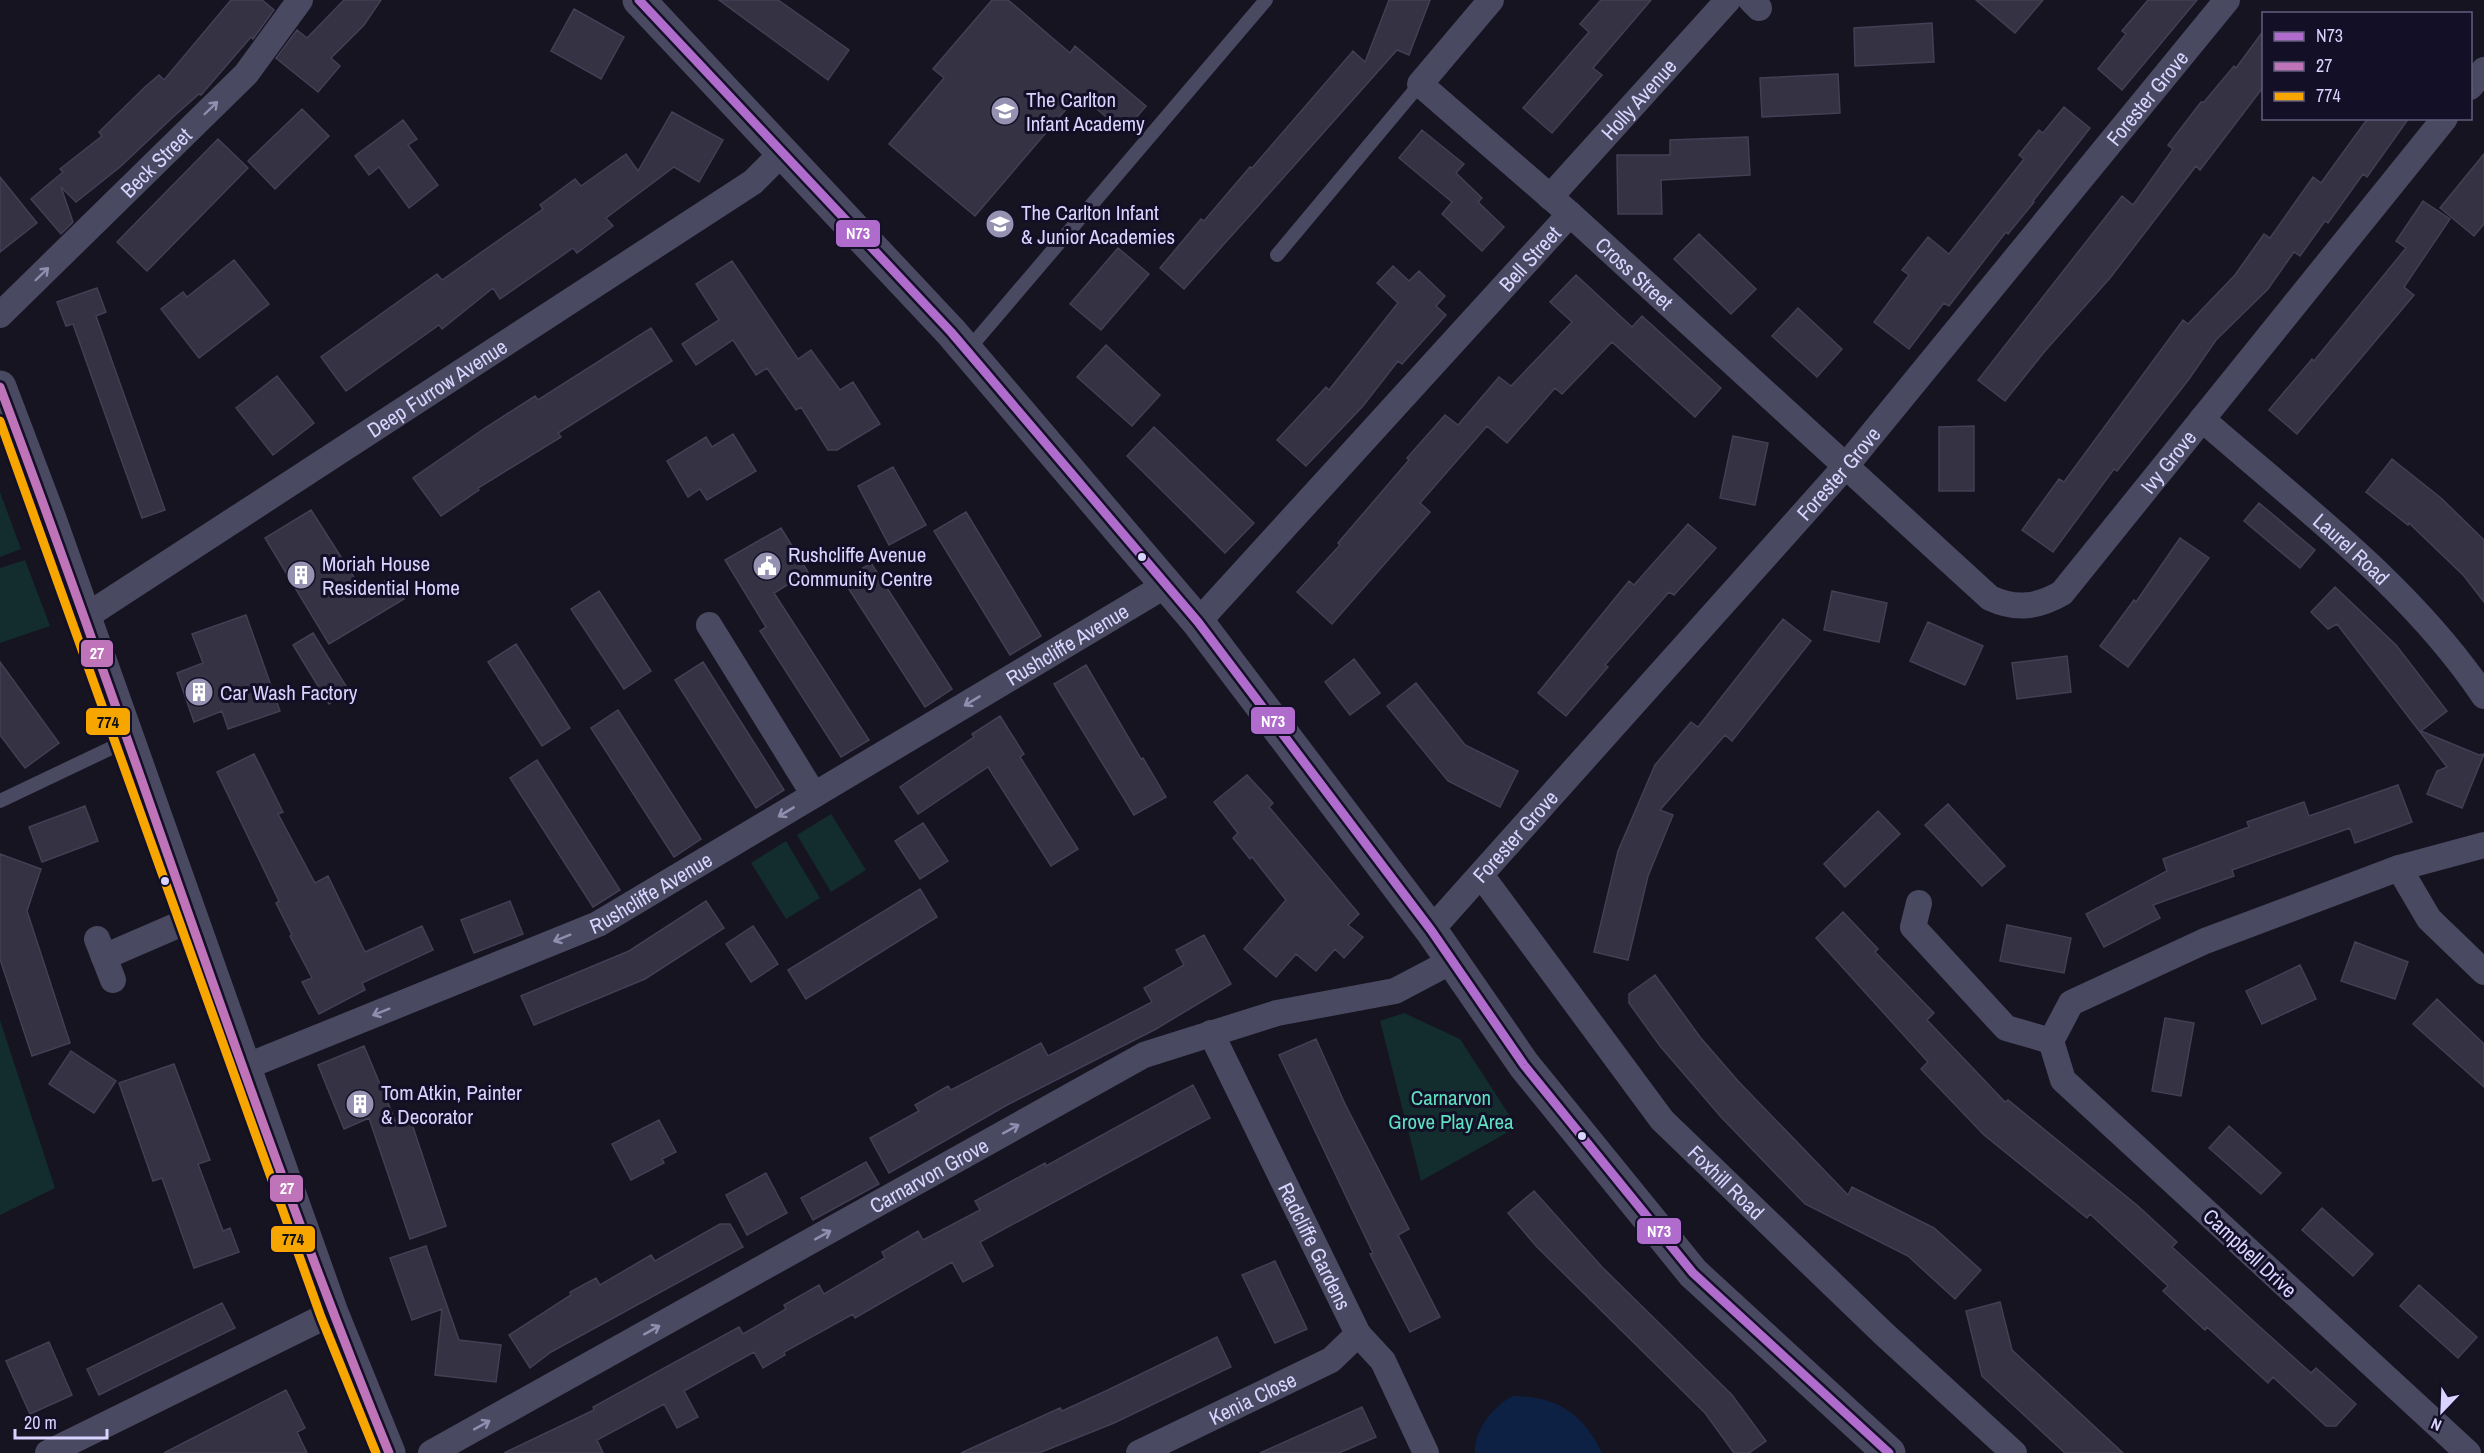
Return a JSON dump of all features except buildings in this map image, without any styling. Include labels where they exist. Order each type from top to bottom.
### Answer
[{"type":"street","name":"Beck Street","points":[[0,315],[246,74],[300,0]]},
{"type":"street","points":[[639,0],[784,151],[967,351],[1198,622],[1431,930],[1524,1065],[1693,1273],[1889,1453]]},
{"type":"street","points":[[1420,84],[1491,0]]},
{"type":"street","name":"Holly Avenue","points":[[1550,197],[1728,0]]},
{"type":"street","name":"Forester Grove","points":[[1431,930],[1845,467],[2228,0]]},
{"type":"street","points":[[2472,85],[2484,70]]},
{"type":"street","name":"Cross Street","points":[[1420,84],[1570,214],[1835,455],[1845,467]]},
{"type":"street","name":"Ivy Grove","points":[[1845,467],[1990,598],[2007,606],[2030,606],[2048,601],[2062,593],[2443,120]]},
{"type":"street","name":"Deep Furrow Avenue","points":[[84,617],[753,182],[784,151]]},
{"type":"street","name":"Bell Street","points":[[1198,622],[1570,214]]},
{"type":"street","points":[[0,387],[332,1313],[388,1453]]},
{"type":"street","name":"Laurel Road","points":[[2202,419],[2385,579],[2464,666],[2484,696]]},
{"type":"street","name":"Rushcliffe Avenue","points":[[244,1067],[598,924],[1166,585]]},
{"type":"street","points":[[709,625],[814,795]]},
{"type":"street","points":[[1919,903],[1913,927],[2006,1028],[2051,1041],[2072,1003],[2205,941],[2399,868],[2484,845]]},
{"type":"street","points":[[2399,868],[2428,919],[2484,972]]},
{"type":"street","name":"Foxhill Road","points":[[1481,875],[1662,1120],[1884,1334],[2014,1453]]},
{"type":"street","points":[[104,958],[192,920]]},
{"type":"street","name":"Carnarvon Grove","points":[[431,1453],[1144,1055],[1277,1013],[1395,991],[1452,961]]},
{"type":"street","name":"Radcliffe Gardens","points":[[1211,1033],[1358,1334],[1383,1361],[1426,1453]]},
{"type":"street","name":"Campbell Drive","points":[[2051,1041],[2063,1080],[2468,1453]]},
{"type":"street","points":[[48,1453],[332,1313]]},
{"type":"street","name":"Kenia Close","points":[[1139,1453],[1331,1360],[1358,1334]]},
{"type":"lane","points":[[967,351],[1266,0]]},
{"type":"lane","points":[[1277,255],[1420,84]]},
{"type":"lane","points":[[0,801],[128,740]]},
{"type":"green space","points":[[0,492],[21,549],[0,557]]},
{"type":"green space","points":[[25,560],[50,626],[0,643],[0,568]]},
{"type":"green space","points":[[831,814],[866,870],[831,892],[797,835]]},
{"type":"green space","points":[[786,841],[820,898],[786,919],[751,863]]},
{"type":"green space","name":"Carnarvon Grove Play Area","points":[[1404,1013],[1460,1039],[1517,1127],[1421,1181],[1380,1021]]},
{"type":"green space","points":[[0,1020],[55,1188],[0,1215]]},
{"type":"water","points":[[1513,1396],[1543,1400],[1567,1410],[1586,1427],[1602,1453],[1475,1453],[1481,1427],[1499,1405]]},
{"type":"transit line","name":"N73","points":[[639,0],[951,332],[1198,622],[1431,930],[1524,1065],[1693,1273],[1889,1453]]},
{"type":"transit line","name":"27","points":[[0,387],[238,1055],[389,1453]]},
{"type":"transit line","name":"774","points":[[0,421],[321,1317],[376,1453]]},
{"type":"place","name":"The Carlton Infant Academy","points":[[1005,111]]},
{"type":"place","name":"The Carlton Infant & Junior Academies","points":[[1000,224]]},
{"type":"place","name":"Rushcliffe Avenue Community Centre","points":[[767,566]]},
{"type":"place","name":"Moriah House Residential Home","points":[[301,575]]},
{"type":"place","name":"Car Wash Factory","points":[[199,692]]},
{"type":"place","name":"Tom Atkin, Painter & Decorator","points":[[360,1104]]}]
